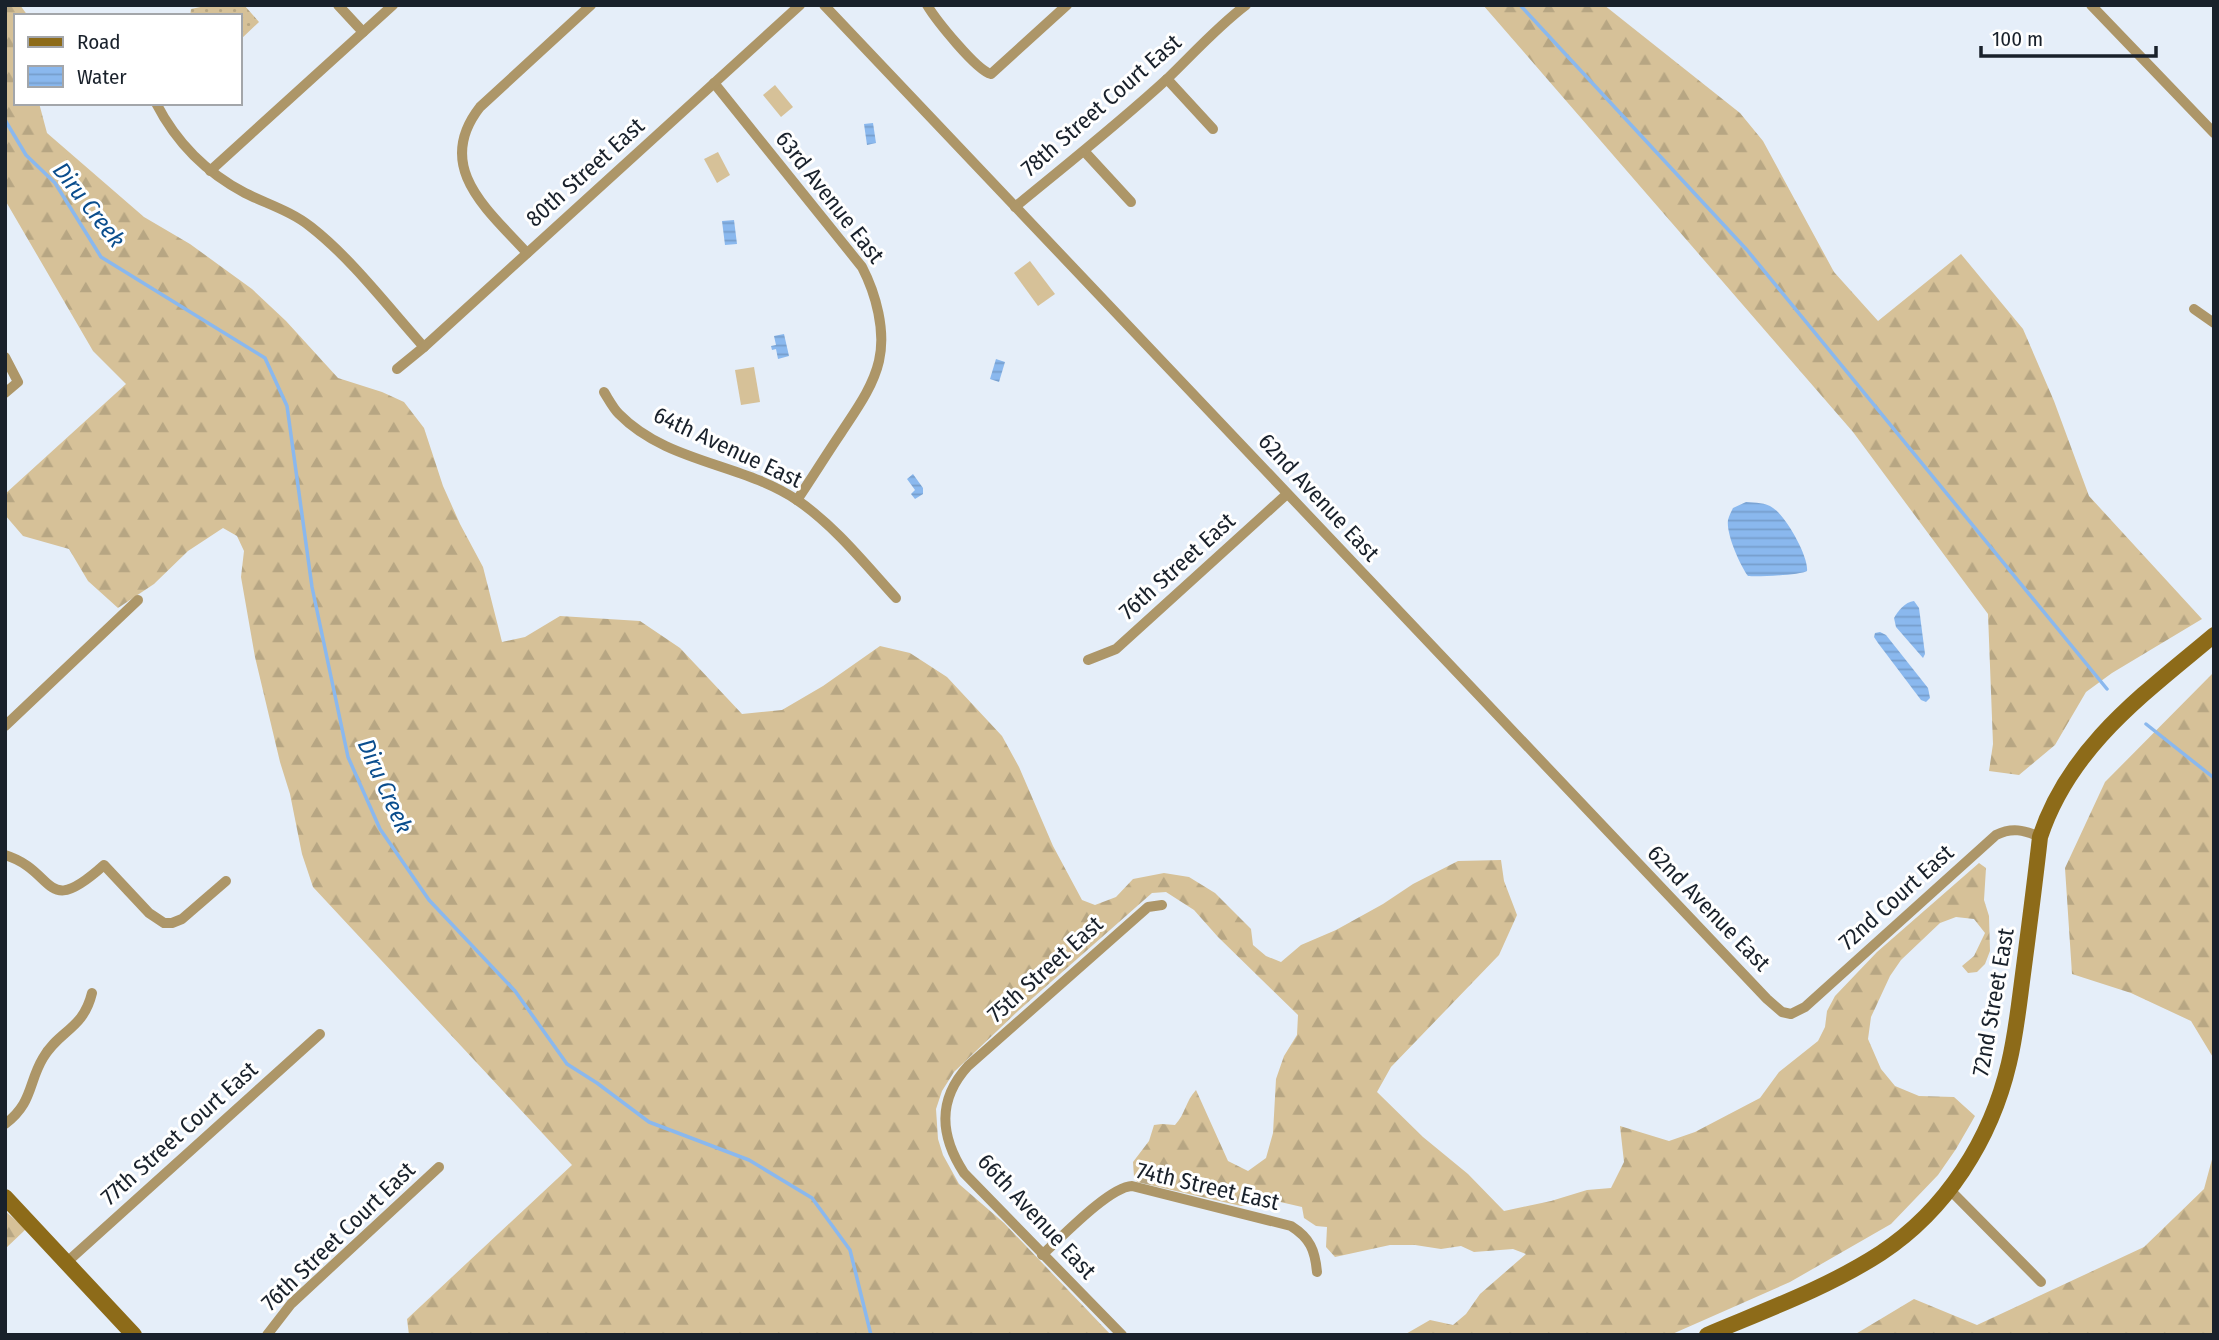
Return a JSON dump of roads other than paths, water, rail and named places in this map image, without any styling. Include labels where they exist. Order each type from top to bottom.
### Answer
[{"type":"main road","name":"72nd Street East","points":[[1707,1335],[1845,1275],[1899,1240],[1927,1216],[1950,1190],[1987,1128],[2009,1065],[2040,836],[2049,811],[2062,786],[2089,747],[2162,678],[2214,635]]},
{"type":"main road","points":[[5,1196],[134,1335]]},
{"type":"street","points":[[338,5],[363,32]]},
{"type":"street","points":[[210,171],[393,5]]},
{"type":"street","points":[[527,253],[477,198],[468,183],[462,161],[462,143],[467,127],[480,107],[590,5]]},
{"type":"street","name":"80th Street East","points":[[397,369],[800,5]]},
{"type":"street","name":"62nd Avenue East","points":[[824,5],[1767,999],[1786,1014]]},
{"type":"street","points":[[927,5],[937,21],[969,56],[985,72],[991,74],[1067,5]]},
{"type":"street","name":"78th Street Court East","points":[[1014,207],[1167,79],[1246,5]]},
{"type":"street","points":[[2091,5],[2214,133]]},
{"type":"street","points":[[1167,79],[1213,128]]},
{"type":"street","name":"63rd Avenue East","points":[[714,83],[862,267],[875,299],[881,334],[876,371],[867,391],[797,500]]},
{"type":"street","points":[[157,105],[178,139],[210,171],[247,194],[291,214],[329,242],[424,347]]},
{"type":"street","points":[[1084,151],[1131,202]]},
{"type":"street","points":[[2194,309],[2214,323]]},
{"type":"street","points":[[5,357],[18,382],[5,393]]},
{"type":"street","name":"64th Avenue East","points":[[604,393],[619,413],[655,441],[759,480],[797,500],[841,538],[896,598]]},
{"type":"street","name":"76th Street East","points":[[1088,660],[1116,649],[1287,494]]},
{"type":"street","points":[[5,726],[138,600]]},
{"type":"street","name":"72nd Court East","points":[[1786,1014],[1795,1013],[1805,1007],[1996,835],[2012,829],[2040,836]]},
{"type":"street","points":[[5,855],[22,862],[48,884],[61,891],[84,883],[104,865],[149,913],[164,923],[182,919],[226,881]]},
{"type":"street","name":"75th Street East","points":[[961,1074],[1148,907],[1154,904],[1162,905]]},
{"type":"street","points":[[5,1124],[17,1114],[27,1099],[43,1058],[84,1015],[92,993]]},
{"type":"street","name":"77th Street Court East","points":[[67,1262],[320,1034]]},
{"type":"street","name":"66th Avenue East","points":[[961,1074],[950,1092],[945,1113],[947,1136],[953,1153],[971,1181],[1122,1335]]},
{"type":"street","name":"76th Street Court East","points":[[267,1335],[291,1304],[439,1167]]},
{"type":"street","name":"74th Street East","points":[[1042,1255],[1106,1198],[1119,1189],[1132,1186],[1291,1226],[1302,1233],[1314,1248],[1317,1272]]},
{"type":"street","points":[[1950,1190],[2041,1282]]},
{"type":"water","points":[[873,123],[876,143],[867,145],[864,124]]},
{"type":"water","points":[[734,220],[737,244],[725,245],[722,221]]},
{"type":"water","points":[[784,334],[789,356],[778,359],[776,349],[772,350],[771,346],[776,345],[774,336]]},
{"type":"water","points":[[996,359],[1005,362],[999,382],[990,379]]},
{"type":"water","points":[[913,474],[923,488],[923,494],[915,499],[911,494],[915,490],[907,479]]},
{"type":"water","points":[[1746,502],[1767,505],[1778,512],[1801,547],[1807,571],[1788,575],[1748,576],[1734,549],[1728,526],[1728,518],[1733,508]]},
{"type":"water","points":[[1914,601],[1919,608],[1925,654],[1923,658],[1896,627],[1894,618],[1905,605]]},
{"type":"water","points":[[1875,633],[1886,635],[1928,688],[1930,698],[1926,702],[1921,700],[1874,637]]},
{"type":"waterway","points":[[1520,5],[1747,250],[2107,689]]},
{"type":"waterway","name":"Diru Creek","points":[[5,120],[26,155],[55,183],[101,257],[265,358],[287,406],[312,587],[348,757],[380,829],[429,900],[515,991],[567,1064],[649,1122],[749,1160],[812,1198],[850,1250],[871,1335]]},
{"type":"waterway","points":[[2146,724],[2214,778]]}]
